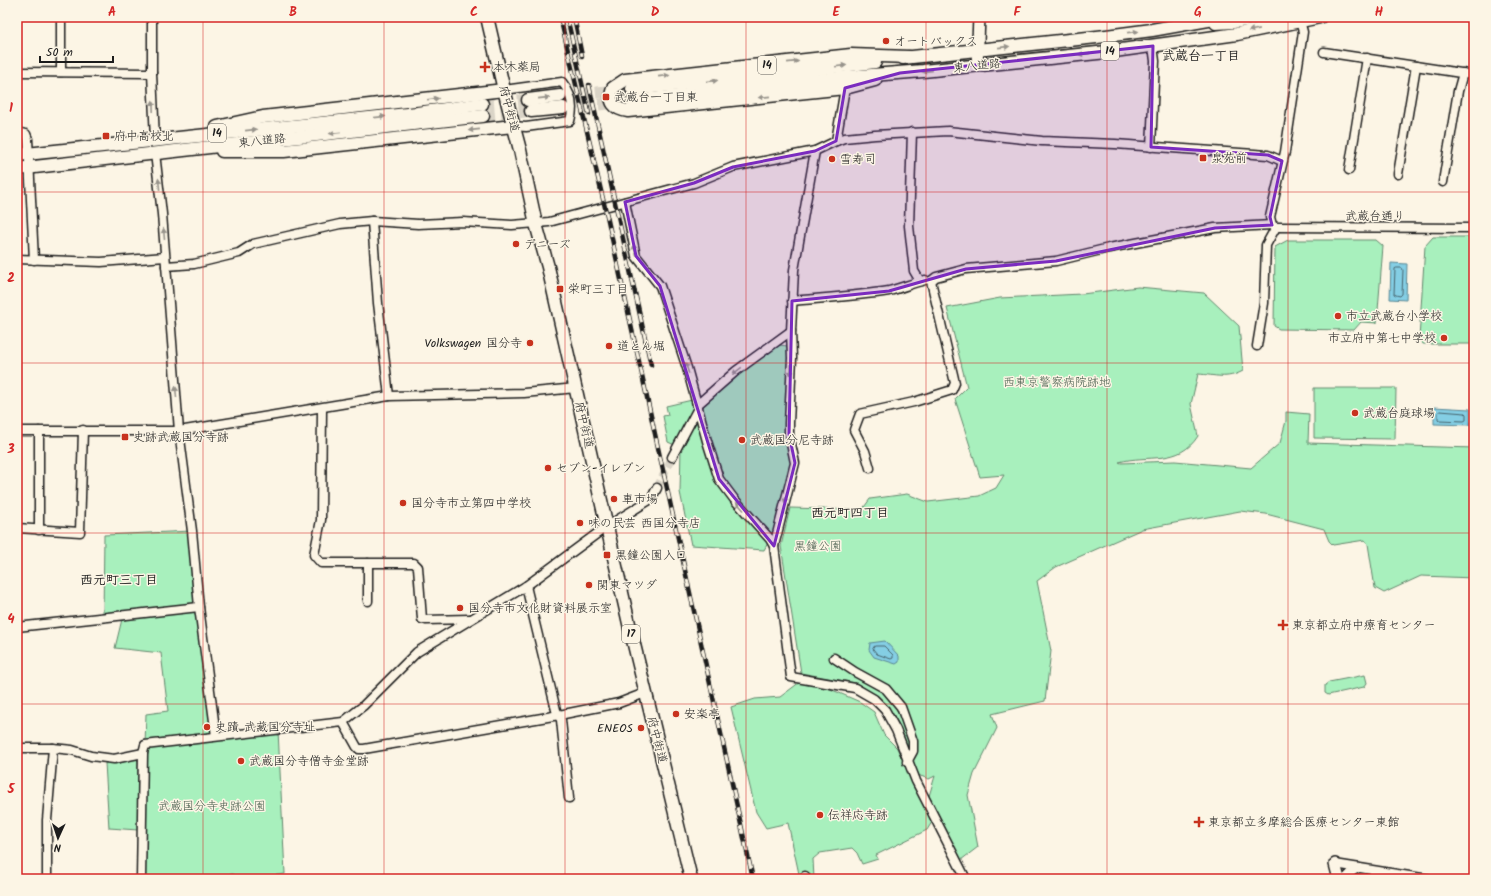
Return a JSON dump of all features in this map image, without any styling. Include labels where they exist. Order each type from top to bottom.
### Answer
[{"type":"main road","name":"府中街道","points":[[487,17],[536,224],[548,267],[606,527],[691,879]]},
{"type":"main road","name":"東八道路","points":[[632,88],[733,79],[909,57],[1106,36],[1225,17]]},
{"type":"main road","points":[[1183,24],[1233,22],[1263,17]]},
{"type":"main road","name":"東八道路","points":[[633,101],[847,77],[977,66],[1153,46],[1237,34],[1277,22],[1300,21],[1320,17]]},
{"type":"main road","name":"14","points":[[900,73],[845,88],[628,111],[617,108],[612,102],[611,98],[613,88],[625,80],[851,55],[909,57]]},
{"type":"main road","name":"14","points":[[179,137],[263,117],[504,90]]},
{"type":"main road","points":[[530,105],[562,102]]},
{"type":"main road","name":"東八道路","points":[[17,169],[180,150],[482,110],[417,113],[23,154]]},
{"type":"main road","name":"14","points":[[180,150],[239,152],[284,151],[513,126]]},
{"type":"main road","points":[[63,150],[58,155],[60,158],[98,155],[124,157]]},
{"type":"street","points":[[61,17],[61,72]]},
{"type":"street","points":[[152,17],[152,73],[155,140]]},
{"type":"street","points":[[977,66],[979,17]]},
{"type":"street","points":[[1257,346],[1264,303],[1266,245],[1274,226],[1270,217],[1285,152],[1303,32],[1300,21]]},
{"type":"street","points":[[1151,147],[1155,61],[1153,46]]},
{"type":"street","points":[[1324,52],[1474,75]]},
{"type":"street","points":[[1349,170],[1366,58]]},
{"type":"street","points":[[1398,174],[1416,66]]},
{"type":"street","points":[[17,72],[152,73]]},
{"type":"street","points":[[1443,182],[1458,91],[1463,73]]},
{"type":"street","points":[[504,90],[562,82],[569,90],[573,112],[570,121],[526,127],[513,126]]},
{"type":"street","points":[[836,140],[845,88]]},
{"type":"street","points":[[17,259],[101,262],[202,262],[239,253],[253,244],[340,224],[372,221],[418,224],[463,222],[512,225],[536,224],[549,222],[694,183],[733,167],[815,151],[836,140],[874,134],[948,131],[1042,141],[1151,147],[1268,156],[1282,161]]},
{"type":"street","points":[[17,132],[26,134],[23,154],[30,168],[34,260]]},
{"type":"street","points":[[912,132],[910,226],[914,271],[920,281]]},
{"type":"street","points":[[815,151],[794,270],[792,301],[792,358],[789,434],[795,463],[774,546],[791,677],[855,688],[874,699],[885,710],[896,730],[916,781],[966,879]]},
{"type":"street","points":[[154,153],[157,168],[166,262],[180,431],[199,607],[216,736]]},
{"type":"street","points":[[625,202],[636,256],[660,286],[687,368],[719,479],[734,499],[770,539],[774,546]]},
{"type":"street","points":[[372,221],[378,303],[389,396]]},
{"type":"street","name":"武蔵台通り","points":[[931,281],[936,277],[966,269],[1056,261],[1110,248],[1216,228],[1274,226],[1474,228]]},
{"type":"street","points":[[792,301],[856,296],[889,291],[914,285],[927,279],[931,281],[955,383],[952,390],[914,402],[860,414],[854,430],[865,451],[870,468]]},
{"type":"street","points":[[672,457],[698,406],[736,371],[791,331]]},
{"type":"street","points":[[17,431],[180,431],[389,396],[524,393],[576,388]]},
{"type":"street","points":[[322,408],[321,520],[314,555],[321,563],[414,563],[418,567],[422,619],[471,619]]},
{"type":"street","points":[[17,528],[80,532],[83,430]]},
{"type":"street","points":[[39,431],[39,530]]},
{"type":"street","points":[[141,879],[143,753],[145,745],[344,722],[363,706],[417,652],[526,586],[606,527],[651,499],[657,488]]},
{"type":"street","points":[[368,563],[368,601]]},
{"type":"street","points":[[526,586],[556,710],[561,720],[569,798]]},
{"type":"street","points":[[17,626],[199,607]]},
{"type":"street","points":[[834,658],[855,672],[886,689],[901,707],[913,741],[913,751],[908,762]]},
{"type":"street","points":[[344,722],[357,747],[359,749],[364,749],[619,703],[645,692]]},
{"type":"street","points":[[17,748],[53,748],[72,750],[91,756],[114,759],[143,753]]},
{"type":"street","points":[[47,879],[48,820],[53,748]]},
{"type":"street","points":[[1339,879],[1335,864],[1428,879]]},
{"type":"street","points":[[1345,879],[1353,871],[1360,868]]},
{"type":"highlighted area","points":[[1153,46],[1151,147],[1268,155],[1282,161],[1270,217],[1272,225],[1215,228],[1056,261],[966,269],[889,291],[792,301],[789,434],[795,463],[774,546],[719,479],[660,286],[636,256],[625,202],[694,183],[733,167],[815,151],[836,141],[845,88],[900,73]]},
{"type":"green space","points":[[1433,237],[1474,237],[1474,344],[1423,344],[1419,339],[1425,246]]},
{"type":"green space","points":[[1288,240],[1376,240],[1383,246],[1377,323],[1361,322],[1354,330],[1279,329],[1274,326],[1275,247]]},
{"type":"green space","points":[[1138,287],[1204,293],[1239,326],[1243,371],[1226,376],[1198,374],[1191,404],[1198,436],[1182,452],[1162,457],[1119,462],[1175,461],[1251,468],[1280,443],[1286,421],[1286,412],[1309,414],[1308,443],[1474,448],[1474,578],[1421,576],[1384,593],[1375,588],[1368,544],[1365,540],[1333,545],[1329,541],[1324,529],[1266,514],[1240,511],[1142,529],[1056,567],[1037,581],[1051,651],[1045,701],[992,714],[997,728],[974,774],[968,795],[978,847],[961,860],[929,796],[935,776],[929,779],[915,774],[901,728],[890,709],[875,695],[856,683],[801,673],[781,546],[790,508],[862,510],[870,499],[907,494],[928,502],[979,496],[996,488],[1004,475],[980,477],[955,399],[967,387],[947,308],[1000,298],[1082,294]]},
{"type":"green space","points":[[779,345],[788,346],[785,434],[791,462],[773,534],[764,550],[691,545],[680,492],[681,448],[668,442],[663,416],[668,415],[666,406],[692,400],[696,411],[740,373]]},
{"type":"green space","name":"武蔵台庭球場","points":[[1314,388],[1396,388],[1395,439],[1314,438]]},
{"type":"green space","name":"武蔵国分寺史跡公園","points":[[192,531],[216,736],[278,730],[285,874],[247,879],[241,879],[233,874],[196,879],[144,879],[146,714],[168,711],[161,653],[115,648],[123,615],[103,617],[104,535]]},
{"type":"green space","points":[[1365,675],[1367,683],[1364,687],[1328,695],[1325,693],[1325,685],[1329,682]]},
{"type":"green space","points":[[800,682],[828,688],[860,702],[874,712],[884,735],[897,748],[932,822],[927,830],[876,855],[878,859],[862,864],[857,853],[852,848],[820,853],[813,859],[814,879],[803,879],[799,874],[788,823],[766,828],[756,812],[731,707],[755,699],[780,697]]},
{"type":"green space","points":[[137,758],[138,830],[109,828],[105,763],[119,763]]},
{"type":"water","points":[[1391,263],[1407,264],[1406,300],[1390,299]]},
{"type":"water","points":[[1434,407],[1470,409],[1470,425],[1434,424]]},
{"type":"water","points":[[885,641],[899,656],[899,662],[896,664],[874,657],[869,650],[870,643]]},
{"type":"tunnel","points":[[560,96],[632,89]]},
{"type":"tunnel","points":[[482,104],[528,100]]},
{"type":"tunnel","points":[[563,108],[633,101]]},
{"type":"tunnel","points":[[483,116],[531,111]]},
{"type":"tunnel","points":[[657,488],[672,457]]},
{"type":"railway","points":[[560,17],[607,216],[753,879]]},
{"type":"railway","points":[[567,17],[589,114]]},
{"type":"railway","points":[[574,17],[582,56]]},
{"type":"railway","points":[[589,85],[651,365]]},
{"type":"place","name":"オートバックス","points":[[886,41]]},
{"type":"place","name":"本木薬局","points":[[485,67]]},
{"type":"place","name":"武蔵台一丁目東","points":[[606,97]]},
{"type":"place","name":"府中高校北","points":[[106,136]]},
{"type":"place","name":"泉苑前","points":[[1203,158]]},
{"type":"place","name":"雪寿司","points":[[832,159]]},
{"type":"place","name":"デニーズ","points":[[516,244]]},
{"type":"place","name":"栄町三丁目","points":[[560,289]]},
{"type":"place","name":"市立武蔵台小学校","points":[[1338,316]]},
{"type":"place","name":"市立府中第七中学校","points":[[1444,338]]},
{"type":"place","name":"Volkswagen 国分寺","points":[[530,343]]},
{"type":"place","name":"道とん堀","points":[[609,346]]},
{"type":"place","name":"武蔵台庭球場","points":[[1355,413]]},
{"type":"place","name":"史跡武蔵国分寺跡","points":[[125,437]]},
{"type":"place","name":"武蔵国分尼寺跡","points":[[742,440]]},
{"type":"place","name":"セブン-イレブン","points":[[548,468]]},
{"type":"place","name":"車市場","points":[[614,499]]},
{"type":"place","name":"国分寺市立第四中学校","points":[[403,503]]},
{"type":"place","name":"味の民芸 西国分寺店","points":[[580,523]]},
{"type":"place","name":"黒鐘公園入口","points":[[607,555]]},
{"type":"place","name":"関東マツダ","points":[[589,585]]},
{"type":"place","name":"国分寺市文化財資料展示室","points":[[460,608]]},
{"type":"place","name":"東京都立府中療育センター","points":[[1283,625]]},
{"type":"place","name":"安楽亭","points":[[676,714]]},
{"type":"place","name":"史蹟 武藏国分寺址","points":[[207,727]]},
{"type":"place","name":"ENEOS","points":[[641,728]]},
{"type":"place","name":"武蔵国分寺僧寺金堂跡","points":[[241,761]]},
{"type":"place","name":"伝祥応寺跡","points":[[820,815]]},
{"type":"place","name":"東京都立多摩総合医療センター東館","points":[[1199,822]]},
{"type":"district","name":"武蔵台一丁目","points":[[1201,56]]},
{"type":"district","name":"西元町四丁目","points":[[850,513]]},
{"type":"district","name":"西元町三丁目","points":[[119,580]]},
{"type":"park label","name":"西東京警察病院跡地","points":[[1057,382]]},
{"type":"park label","name":"黒鐘公園","points":[[818,546]]}]
